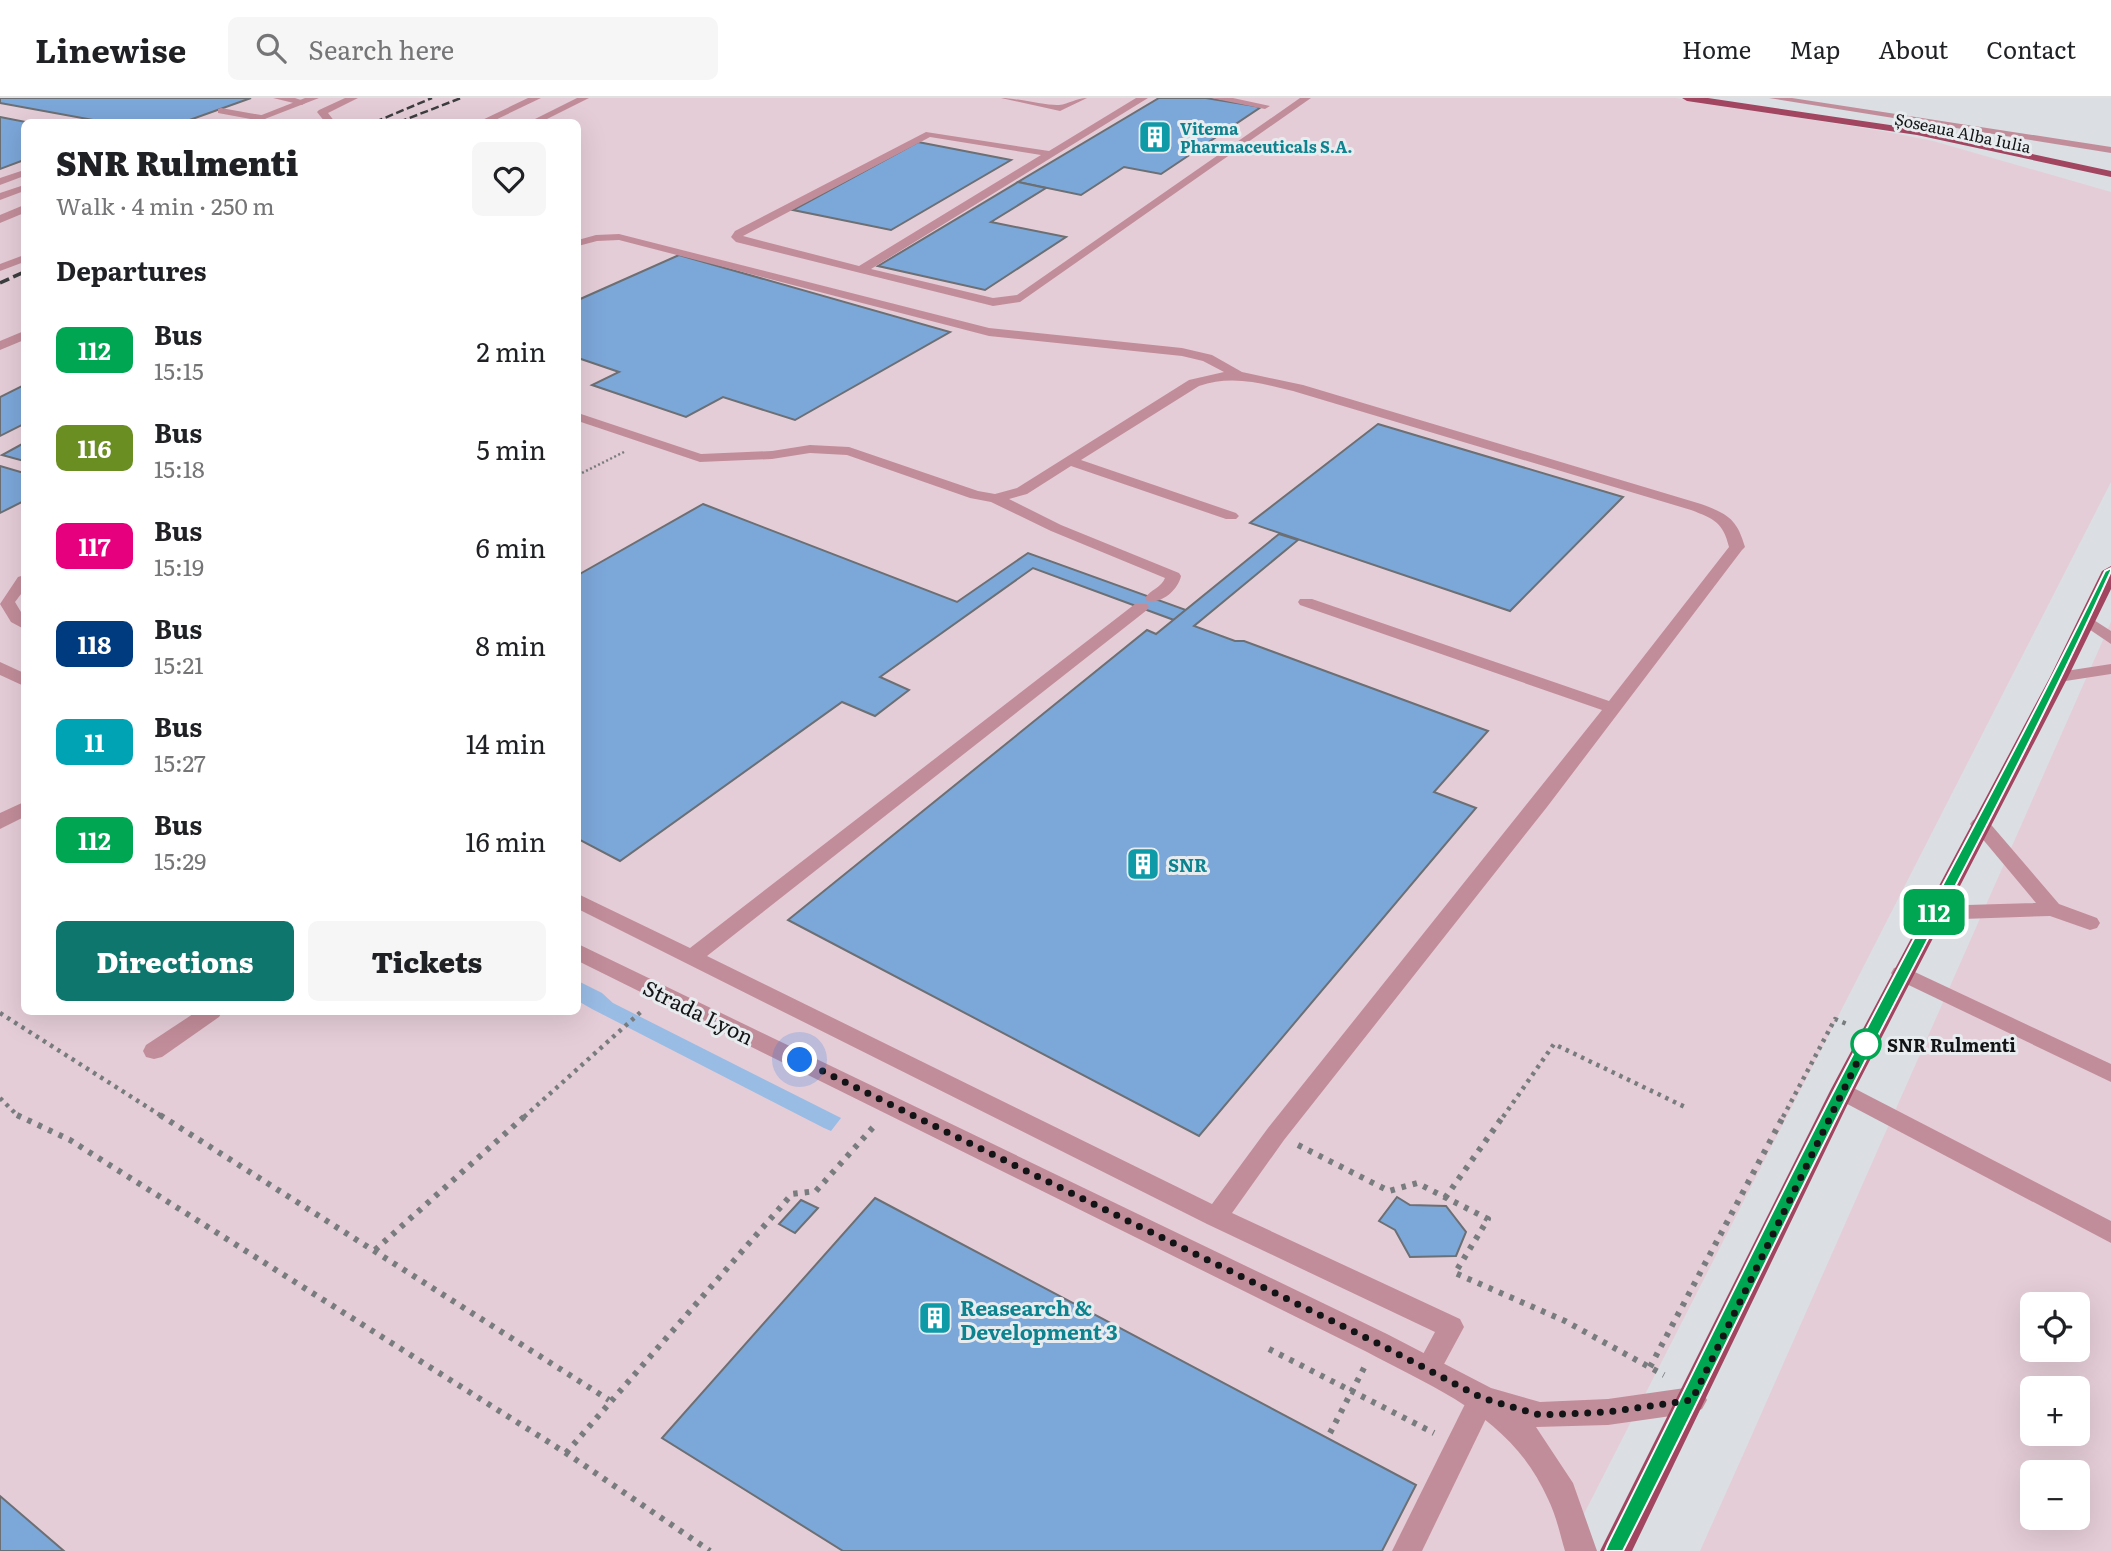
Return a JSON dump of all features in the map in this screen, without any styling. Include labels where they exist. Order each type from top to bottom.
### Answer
[{"type":"main road","name":"Șoseaua Alba Iulia","points":[[1687,98],[1966,141],[2111,174]]},
{"type":"main road","name":"Șoseaua Alba Iulia","points":[[1766,110],[1933,141],[2111,185]]},
{"type":"main road","points":[[1616,1551],[1842,1091],[2059,677],[2111,571]]},
{"type":"street","points":[[258,119],[314,98]]},
{"type":"street","points":[[490,119],[536,98]]},
{"type":"street","points":[[0,218],[21,210]]},
{"type":"street","points":[[0,346],[21,336]]},
{"type":"street","points":[[0,668],[21,678]]},
{"type":"street","points":[[0,822],[21,810]]},
{"type":"street","name":"Strada Lyon","points":[[581,953],[1377,1343],[1482,1398],[1527,1438],[1562,1493],[1581,1551]]},
{"type":"street","points":[[1482,1398],[1540,1415],[1608,1412],[1694,1396]]},
{"type":"lane","points":[[278,98],[302,103]]},
{"type":"lane","points":[[327,119],[322,113],[353,98]]},
{"type":"lane","points":[[540,119],[584,98]]},
{"type":"lane","points":[[1006,98],[1060,108],[1082,98]]},
{"type":"lane","points":[[860,270],[1143,98]]},
{"type":"lane","points":[[1216,98],[1265,106]]},
{"type":"lane","points":[[1051,154],[929,134],[739,233],[737,237],[740,240],[993,302],[1020,298],[1306,98]]},
{"type":"lane","points":[[1774,98],[2111,150]]},
{"type":"lane","points":[[221,111],[261,118]]},
{"type":"lane","points":[[0,182],[21,174]]},
{"type":"lane","points":[[0,197],[21,189]]},
{"type":"lane","points":[[581,242],[596,238],[620,237],[989,332],[1182,352],[1207,358],[1237,374],[1312,392],[1696,507],[1715,514],[1732,527],[1737,547],[1540,803],[1276,1134],[1216,1217]]},
{"type":"lane","points":[[0,268],[21,259]]},
{"type":"lane","points":[[995,498],[1022,491],[1194,383],[1209,377],[1237,374]]},
{"type":"lane","points":[[581,417],[700,458],[810,449],[849,451],[975,495],[995,498],[1056,528],[1174,576],[1171,584],[1147,603],[691,958]]},
{"type":"lane","points":[[1072,462],[1231,516]]},
{"type":"lane","points":[[21,584],[7,602],[21,622]]},
{"type":"lane","points":[[1306,602],[1612,708]]},
{"type":"lane","points":[[2085,620],[2111,639]]},
{"type":"lane","points":[[2059,677],[2111,669]]},
{"type":"lane","points":[[1980,824],[2052,909]]},
{"type":"lane","points":[[581,903],[1216,1217],[1451,1326],[1428,1369]]},
{"type":"lane","points":[[1934,913],[2052,909],[2090,923]]},
{"type":"lane","points":[[1902,973],[2111,1074]]},
{"type":"lane","points":[[154,1051],[207,1015]]},
{"type":"lane","points":[[1842,1091],[2111,1233]]},
{"type":"lane","points":[[1407,1551],[1482,1398]]},
{"type":"path","points":[[581,474],[646,441]]},
{"type":"path","points":[[374,1250],[662,993]]},
{"type":"path","points":[[0,1013],[609,1401]]},
{"type":"path","points":[[1650,1367],[1836,1020],[1871,1035]]},
{"type":"path","points":[[1445,1198],[1555,1044],[1685,1107]]},
{"type":"path","points":[[0,1098],[3,1105],[21,1117],[70,1140],[566,1453],[710,1551]]},
{"type":"path","points":[[566,1453],[792,1194],[816,1191],[892,1106]]},
{"type":"path","points":[[1276,1134],[1389,1191],[1417,1183],[1488,1219],[1455,1273],[1565,1321],[1650,1367],[1694,1396]]},
{"type":"path","points":[[1329,1433],[1377,1343]]},
{"type":"path","points":[[1269,1349],[1459,1446]]},
{"type":"shaded area","points":[[0,98],[1676,98],[1933,141],[2111,192],[2111,482],[1565,1551],[0,1551]]},
{"type":"shaded area","points":[[2111,622],[2111,1551],[1700,1551]]},
{"type":"shaded area","points":[[581,982],[602,993],[613,1003],[841,1118],[831,1131],[824,1128],[581,1003]]},
{"type":"building","points":[[0,98],[251,98],[192,119],[88,119],[0,103]]},
{"type":"building","name":"Vitema Pharmaceuticals S.A.","points":[[1159,98],[1206,98],[1261,107],[1161,174],[1124,167],[1081,195],[1018,182]]},
{"type":"building","points":[[0,117],[21,121],[21,161],[0,169]]},
{"type":"building","points":[[918,142],[1011,160],[891,230],[793,210]]},
{"type":"building","points":[[1018,182],[1046,188],[991,222],[1066,237],[985,290],[878,266]]},
{"type":"building","points":[[679,255],[950,332],[795,420],[723,397],[686,417],[592,385],[619,372],[581,359],[581,299]]},
{"type":"building","points":[[21,386],[21,426],[0,436],[0,397]]},
{"type":"building","points":[[1378,424],[1623,497],[1510,611],[1250,523]]},
{"type":"building","points":[[21,445],[21,460],[2,455]]},
{"type":"building","points":[[0,466],[21,472],[21,502],[0,513]]},
{"type":"building","points":[[703,504],[957,602],[1028,553],[1186,610],[1174,620],[1033,568],[880,677],[909,690],[875,716],[842,702],[620,861],[581,841],[581,573]]},
{"type":"building","name":"SNR","points":[[1279,534],[1298,540],[1194,626],[1235,641],[1244,641],[1488,731],[1434,792],[1476,808],[1199,1136],[788,920],[1147,630],[1156,634]]},
{"type":"building","points":[[1397,1197],[1410,1205],[1446,1206],[1466,1232],[1456,1256],[1410,1257],[1395,1230],[1379,1221]]},
{"type":"building","name":"Reasearch & Development 3","points":[[875,1198],[1416,1485],[1382,1551],[843,1551],[662,1438]]},
{"type":"building","points":[[801,1200],[818,1208],[795,1233],[779,1224]]},
{"type":"building","points":[[0,1496],[64,1551],[0,1551]]},
{"type":"railway","points":[[382,119],[432,98]]},
{"type":"railway","points":[[407,119],[461,98]]},
{"type":"railway","points":[[0,283],[21,273]]},
{"type":"bus line","name":"112","points":[[1616,1551],[1842,1091],[2059,677],[2111,571]]},
{"type":"place","name":"Vitema Pharmaceuticals S.A.","points":[[1155,137]]},
{"type":"place","name":"SNR","points":[[1143,864]]},
{"type":"place","name":"SNR Rulmenti","points":[[1866,1044]]},
{"type":"place","name":"Reasearch & Development 3","points":[[935,1318]]},
{"type":"route","points":[[800,1060],[1377,1343],[1482,1398],[1540,1415],[1608,1412],[1692,1400],[1866,1044]]}]
